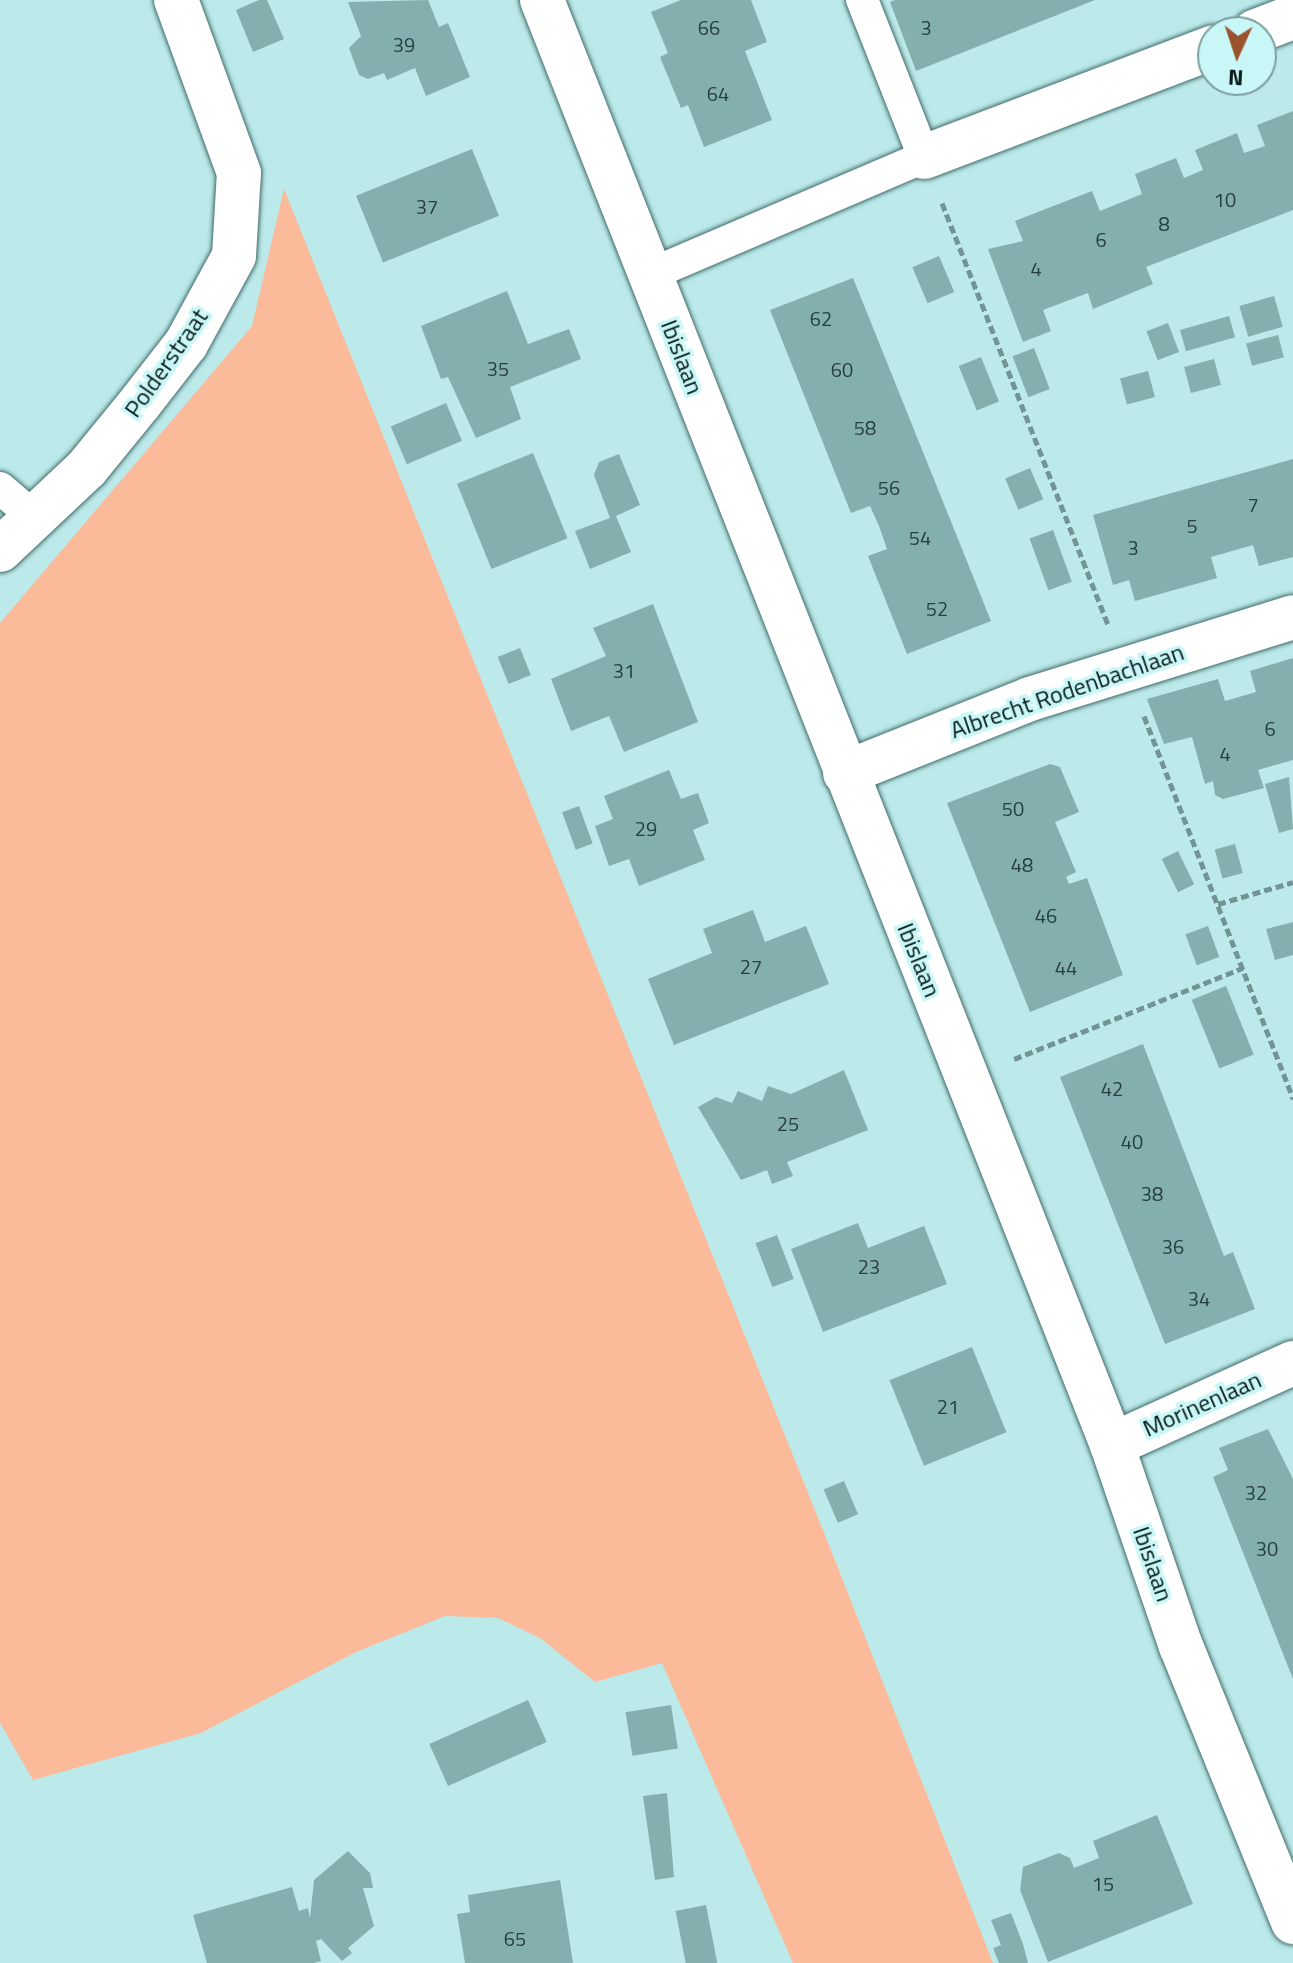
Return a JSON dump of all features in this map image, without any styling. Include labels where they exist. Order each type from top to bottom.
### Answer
[{"type":"street","name":"Polderstraat","points":[[0,550],[87,468],[186,344],[234,256],[239,173],[176,0]]},
{"type":"street","name":"Ibislaan","points":[[542,0],[1112,1445],[1181,1646],[1293,1922]]},
{"type":"street","points":[[924,157],[1197,53]]},
{"type":"street","name":"Albrecht Rodenbachlaan","points":[[845,773],[1030,699],[1293,617]]},
{"type":"street","name":"Morinenlaan","points":[[1112,1445],[1293,1363]]},
{"type":"lane","points":[[649,275],[924,157],[862,0]]},
{"type":"lane","points":[[0,488],[34,517]]},
{"type":"path","points":[[1218,904],[1293,882]]},
{"type":"path","points":[[966,1078],[1243,968]]},
{"type":"shaded area","points":[[284,189],[829,1545],[993,1963],[793,1963],[662,1663],[595,1682],[540,1638],[498,1618],[445,1616],[356,1652],[201,1733],[33,1780],[0,1723],[0,623],[252,326]]},
{"type":"building","points":[[259,0],[267,0],[284,39],[253,52],[236,10]]},
{"type":"building","points":[[428,0],[439,27],[448,23],[470,77],[426,96],[415,68],[387,80],[384,73],[368,79],[359,75],[349,48],[361,36],[348,2]]},
{"type":"building","points":[[681,0],[751,0],[767,42],[745,51],[772,120],[704,147],[688,105],[681,108],[660,57],[668,53],[651,12]]},
{"type":"building","points":[[1095,0],[916,71],[890,2]]},
{"type":"building","points":[[1293,111],[1293,210],[1146,267],[1153,284],[1093,309],[1088,293],[1043,310],[1051,331],[1023,342],[988,249],[1023,241],[1015,221],[1092,191],[1100,211],[1142,194],[1135,174],[1176,158],[1184,178],[1203,170],[1195,150],[1237,133],[1244,153],[1265,146],[1257,125]]},
{"type":"building","points":[[472,149],[499,216],[383,263],[356,196]]},
{"type":"building","points":[[939,256],[954,292],[928,303],[912,267]]},
{"type":"building","points":[[853,278],[991,621],[907,654],[868,556],[887,549],[879,526],[870,506],[851,513],[770,310]]},
{"type":"building","points":[[507,291],[528,344],[569,329],[581,359],[510,387],[521,419],[476,438],[448,377],[441,379],[421,326]]},
{"type":"building","points":[[1274,296],[1283,327],[1248,337],[1239,306]]},
{"type":"building","points":[[1229,316],[1235,337],[1186,351],[1180,330]]},
{"type":"building","points":[[1168,323],[1179,352],[1158,360],[1147,331]]},
{"type":"building","points":[[1278,335],[1284,357],[1252,366],[1246,344]]},
{"type":"building","points":[[1034,348],[1050,389],[1028,397],[1013,356]]},
{"type":"building","points":[[981,357],[999,402],[977,410],[959,366]]},
{"type":"building","points":[[1214,359],[1221,385],[1191,393],[1184,367]]},
{"type":"building","points":[[1148,371],[1155,397],[1127,405],[1120,379]]},
{"type":"building","points":[[446,403],[462,441],[407,464],[391,426]]},
{"type":"building","points":[[533,453],[567,538],[491,569],[457,484]]},
{"type":"building","points":[[619,454],[640,505],[616,516],[631,552],[590,569],[575,531],[610,518],[594,475],[599,462]]},
{"type":"building","points":[[1293,459],[1293,557],[1259,566],[1253,545],[1211,557],[1217,578],[1135,601],[1129,580],[1113,585],[1093,515]]},
{"type":"building","points":[[1030,468],[1043,499],[1018,510],[1005,479]]},
{"type":"building","points":[[1053,530],[1072,582],[1048,590],[1030,539]]},
{"type":"building","points":[[653,604],[698,722],[624,752],[609,716],[571,731],[551,679],[606,656],[593,628]]},
{"type":"building","points":[[520,648],[531,675],[509,684],[498,657]]},
{"type":"building","points":[[1293,658],[1293,760],[1258,770],[1264,788],[1223,799],[1215,795],[1213,781],[1205,784],[1192,737],[1164,744],[1147,699],[1218,679],[1225,701],[1256,692],[1250,671]]},
{"type":"building","points":[[1050,764],[1060,767],[1079,812],[1055,822],[1076,872],[1066,877],[1069,884],[1087,878],[1123,975],[1030,1012],[947,803]]},
{"type":"building","points":[[669,770],[681,799],[698,793],[709,823],[693,830],[705,860],[639,886],[629,859],[609,866],[595,826],[613,819],[604,796]]},
{"type":"building","points":[[1289,777],[1293,829],[1279,833],[1265,784]]},
{"type":"building","points":[[579,806],[593,844],[576,850],[562,812]]},
{"type":"building","points":[[1235,844],[1243,873],[1222,878],[1215,849]]},
{"type":"building","points":[[1178,851],[1194,884],[1178,892],[1162,859]]},
{"type":"building","points":[[753,910],[765,942],[806,926],[829,984],[674,1045],[648,979],[712,953],[703,929]]},
{"type":"building","points":[[1293,922],[1293,955],[1275,960],[1266,929]]},
{"type":"building","points":[[1208,926],[1219,957],[1197,965],[1185,934]]},
{"type":"building","points":[[1226,986],[1254,1055],[1219,1068],[1192,1000]]},
{"type":"building","points":[[1143,1044],[1224,1256],[1233,1252],[1255,1309],[1165,1344],[1060,1077]]},
{"type":"building","points":[[844,1070],[868,1130],[787,1162],[793,1176],[772,1184],[767,1170],[741,1180],[698,1107],[716,1097],[732,1103],[738,1091],[762,1101],[768,1086],[791,1094]]},
{"type":"building","points":[[858,1223],[868,1248],[924,1226],[947,1284],[823,1332],[791,1249]]},
{"type":"building","points":[[777,1235],[794,1279],[772,1287],[756,1243]]},
{"type":"building","points":[[972,1347],[1006,1432],[924,1466],[889,1380]]},
{"type":"building","points":[[1268,1429],[1293,1479],[1293,1679],[1213,1477],[1228,1470],[1219,1448]]},
{"type":"building","points":[[844,1481],[858,1514],[838,1523],[824,1490]]},
{"type":"building","points":[[528,1700],[547,1742],[448,1786],[429,1744]]},
{"type":"building","points":[[671,1705],[678,1748],[632,1756],[626,1712]]},
{"type":"building","points":[[667,1793],[674,1877],[655,1880],[643,1796]]},
{"type":"building","points":[[1157,1815],[1193,1904],[1048,1962],[1020,1890],[1023,1867],[1059,1853],[1070,1858],[1074,1868],[1099,1858],[1093,1841]]},
{"type":"building","points":[[348,1851],[370,1873],[373,1888],[363,1888],[374,1926],[348,1948],[352,1953],[342,1961],[321,1939],[316,1941],[321,1961],[314,1963],[207,1963],[193,1915],[292,1887],[299,1911],[308,1908],[310,1918],[314,1880]]},
{"type":"building","points":[[560,1880],[573,1963],[465,1963],[457,1914],[470,1912],[468,1895]]},
{"type":"building","points":[[706,1905],[717,1963],[686,1963],[676,1911]]},
{"type":"building","points":[[1011,1913],[1028,1963],[999,1963],[993,1948],[1001,1945],[991,1920]]}]
